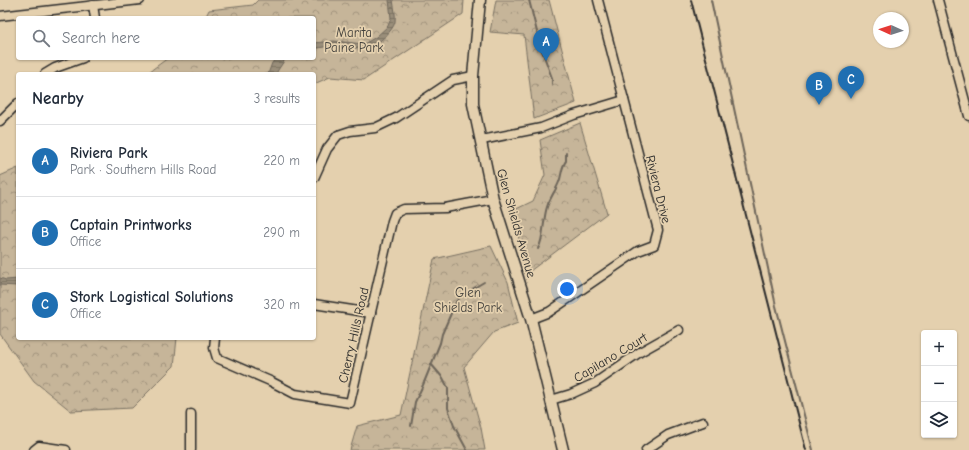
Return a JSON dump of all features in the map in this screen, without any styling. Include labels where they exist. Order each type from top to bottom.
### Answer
[{"type":"street","points":[[0,16],[93,4],[140,0]]},
{"type":"street","name":"Glen Shields Avenue","points":[[480,0],[472,76],[473,104],[482,140],[493,199],[531,319],[563,450]]},
{"type":"street","name":"Riviera Drive","points":[[531,319],[549,312],[638,251],[654,245],[658,230],[598,0]]},
{"type":"street","points":[[938,0],[969,116]]},
{"type":"street","points":[[93,4],[95,16]]},
{"type":"street","points":[[49,72],[77,60]]},
{"type":"street","points":[[316,174],[327,149],[338,134],[376,128],[396,118],[453,80],[472,76]]},
{"type":"street","points":[[482,140],[541,128],[574,115],[624,100]]},
{"type":"street","points":[[0,122],[16,105]]},
{"type":"street","name":"Cherry Hills Road","points":[[215,340],[214,348],[217,358],[228,364],[270,381],[295,394],[350,403],[395,213],[404,209],[444,208],[493,199]]},
{"type":"street","points":[[316,304],[371,313]]},
{"type":"street","name":"Capilano Court","points":[[551,400],[571,394],[595,383],[640,352],[679,330]]},
{"type":"street","points":[[191,414],[191,450]]},
{"type":"street","points":[[646,450],[668,435],[702,422]]},
{"type":"street","points":[[34,450],[39,446],[66,450]]},
{"type":"green space","name":"Marita Paine Park","points":[[258,0],[464,0],[463,14],[364,80],[330,77],[316,83],[316,72],[149,72],[165,60],[316,60],[316,16],[206,16],[209,10],[253,5]]},
{"type":"green space","points":[[496,0],[549,0],[576,103],[534,119],[524,35],[490,32]]},
{"type":"green space","points":[[580,123],[607,213],[530,271],[510,212],[533,201],[545,175],[540,140]]},
{"type":"green space","points":[[16,169],[16,340],[177,340],[174,366],[132,408],[71,411],[34,381],[0,334],[0,176]]},
{"type":"green space","name":"Glen Shields Park","points":[[491,246],[508,282],[518,323],[494,332],[464,367],[481,428],[485,450],[350,450],[357,426],[401,415],[434,259]]},
{"type":"shaded area","points":[[389,0],[393,0],[395,14],[394,26],[379,42],[370,47],[360,48],[335,46],[316,49],[316,43],[334,41],[364,44],[376,37],[388,26],[391,18]]},
{"type":"shaded area","points":[[274,60],[285,60],[277,72],[269,72]]},
{"type":"shaded area","points":[[0,278],[6,280],[16,279],[16,286],[0,285]]},
{"type":"waterway","points":[[529,0],[541,48],[552,78],[552,84]]},
{"type":"waterway","points":[[711,0],[776,306],[813,450]]},
{"type":"waterway","points":[[538,249],[547,207],[558,185],[563,166],[566,161],[566,153]]},
{"type":"waterway","points":[[411,426],[415,402],[456,302],[462,295],[484,282]]},
{"type":"waterway","points":[[431,364],[443,378],[448,388],[448,408],[454,426],[467,450]]},
{"type":"railway","points":[[691,0],[806,450]]},
{"type":"place","name":"Riviera Park","points":[[546,61]]},
{"type":"place","name":"Stork Logistical Solutions","points":[[851,99]]},
{"type":"place","name":"Captain Printworks","points":[[819,105]]}]
